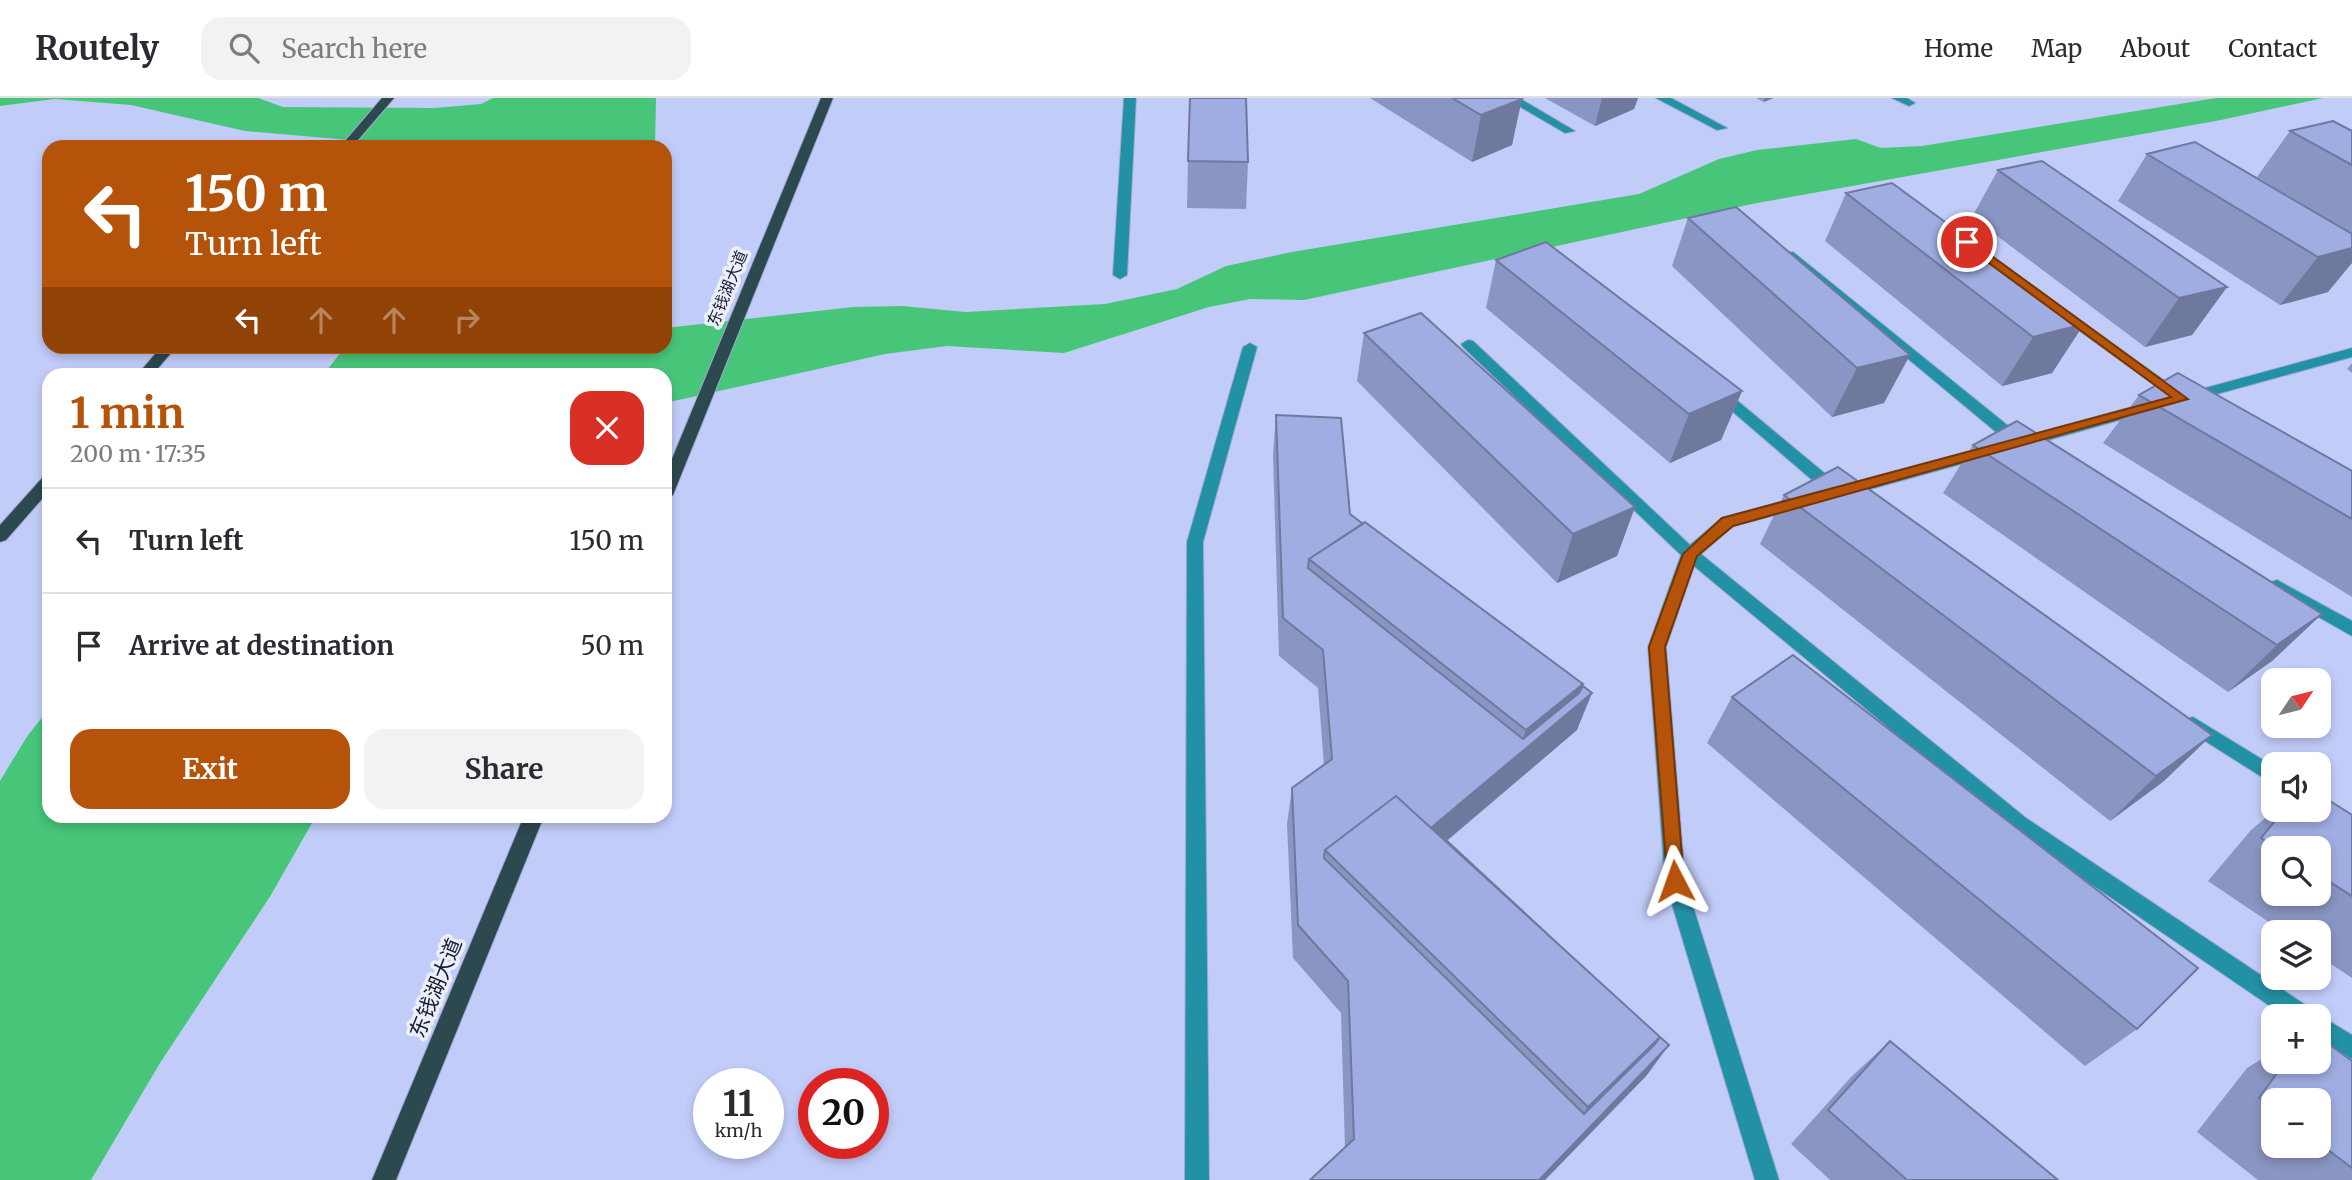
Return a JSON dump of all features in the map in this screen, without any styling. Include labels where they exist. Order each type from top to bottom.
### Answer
[{"type":"main road","points":[[351,140],[388,98]]},
{"type":"main road","name":"东钱湖大道","points":[[672,478],[828,98]]},
{"type":"main road","points":[[150,368],[163,354]]},
{"type":"main road","points":[[0,536],[42,489]]},
{"type":"main road","name":"东钱湖大道","points":[[384,1180],[531,823]]},
{"type":"street","points":[[1119,275],[1130,98]]},
{"type":"street","points":[[1511,98],[1569,131]]},
{"type":"street","points":[[1662,98],[1721,128]]},
{"type":"street","points":[[1793,256],[2020,443],[2044,456]]},
{"type":"street","points":[[2047,300],[2181,399]]},
{"type":"street","points":[[1468,344],[1690,554],[2019,824],[2286,1004]]},
{"type":"street","points":[[1197,1180],[1195,542],[1250,347]]},
{"type":"street","points":[[1768,1180],[1675,881],[1657,647],[1690,554],[1728,522],[2352,352]]},
{"type":"street","points":[[1700,377],[1837,492],[1860,507]]},
{"type":"street","points":[[2257,576],[2352,629]]},
{"type":"street","points":[[2181,716],[2261,768]]},
{"type":"street","points":[[2331,1034],[2352,1048]]},
{"type":"shaded area","points":[[0,98],[258,98],[283,107],[435,108],[481,104],[493,98],[656,98],[655,140],[349,140],[245,131],[131,105],[55,99],[0,106]]},
{"type":"shaded area","points":[[2216,98],[2323,98],[2221,120],[1757,203],[1304,300],[1250,299],[1209,307],[1064,353],[947,346],[885,354],[672,401],[672,368],[329,368],[340,354],[672,354],[672,327],[853,307],[902,306],[966,312],[1105,304],[1177,289],[1226,266],[1292,252],[1639,194],[1719,159],[1757,150],[1856,139],[1881,148],[1922,146]]},
{"type":"shaded area","points":[[42,718],[42,823],[312,823],[271,895],[160,1063],[91,1180],[0,1180],[0,781]]},
{"type":"building","points":[[1190,98],[1246,98],[1248,162],[1188,161]]},
{"type":"building","points":[[1452,98],[1520,98],[1522,99],[1481,115]]},
{"type":"building","points":[[2333,121],[2352,131],[2352,165],[2290,131]]},
{"type":"building","points":[[2195,142],[2352,234],[2352,248],[2318,257],[2147,154]]},
{"type":"building","points":[[2042,161],[2227,287],[2179,298],[1998,170]]},
{"type":"building","points":[[1892,183],[2084,324],[2033,337],[1846,193]]},
{"type":"building","points":[[1736,207],[1910,355],[1857,368],[1688,218]]},
{"type":"building","points":[[1546,242],[1742,391],[1689,414],[1496,260]]},
{"type":"building","points":[[1421,313],[1635,507],[1573,534],[1364,333]]},
{"type":"building","points":[[2178,373],[2352,471],[2352,519],[2139,395]]},
{"type":"building","points":[[1276,415],[1341,418],[1350,514],[1363,524],[1309,559],[1308,568],[1523,739],[1579,693],[1583,686],[1592,693],[1432,827],[1569,954],[1396,796],[1325,850],[1324,858],[1584,1114],[1660,1037],[1669,1045],[1539,1180],[1310,1180],[1354,1139],[1348,981],[1298,925],[1292,788],[1332,759],[1323,650],[1283,618]]},
{"type":"building","points":[[2017,421],[2322,614],[2277,645],[1973,445]]},
{"type":"building","points":[[1838,467],[2212,735],[2156,776],[1784,495]]},
{"type":"building","points":[[1365,522],[1583,684],[1526,730],[1309,559]]},
{"type":"building","points":[[1793,655],[2198,968],[2137,1029],[1732,697]]},
{"type":"building","points":[[1396,796],[1660,1037],[1588,1107],[1325,850]]},
{"type":"building","points":[[2331,802],[2352,815],[2352,896],[2331,883],[2331,836],[2263,836],[2274,822],[2331,822]]},
{"type":"building","points":[[1890,1041],[2058,1180],[1907,1180],[1828,1110]]},
{"type":"building","points":[[2331,1046],[2352,1061],[2352,1168],[2331,1152],[2331,1088],[2266,1088],[2276,1074],[2331,1074]]},
{"type":"route","points":[[1675,881],[1657,647],[1690,554],[1728,522],[2181,399],[1967,242]]}]
